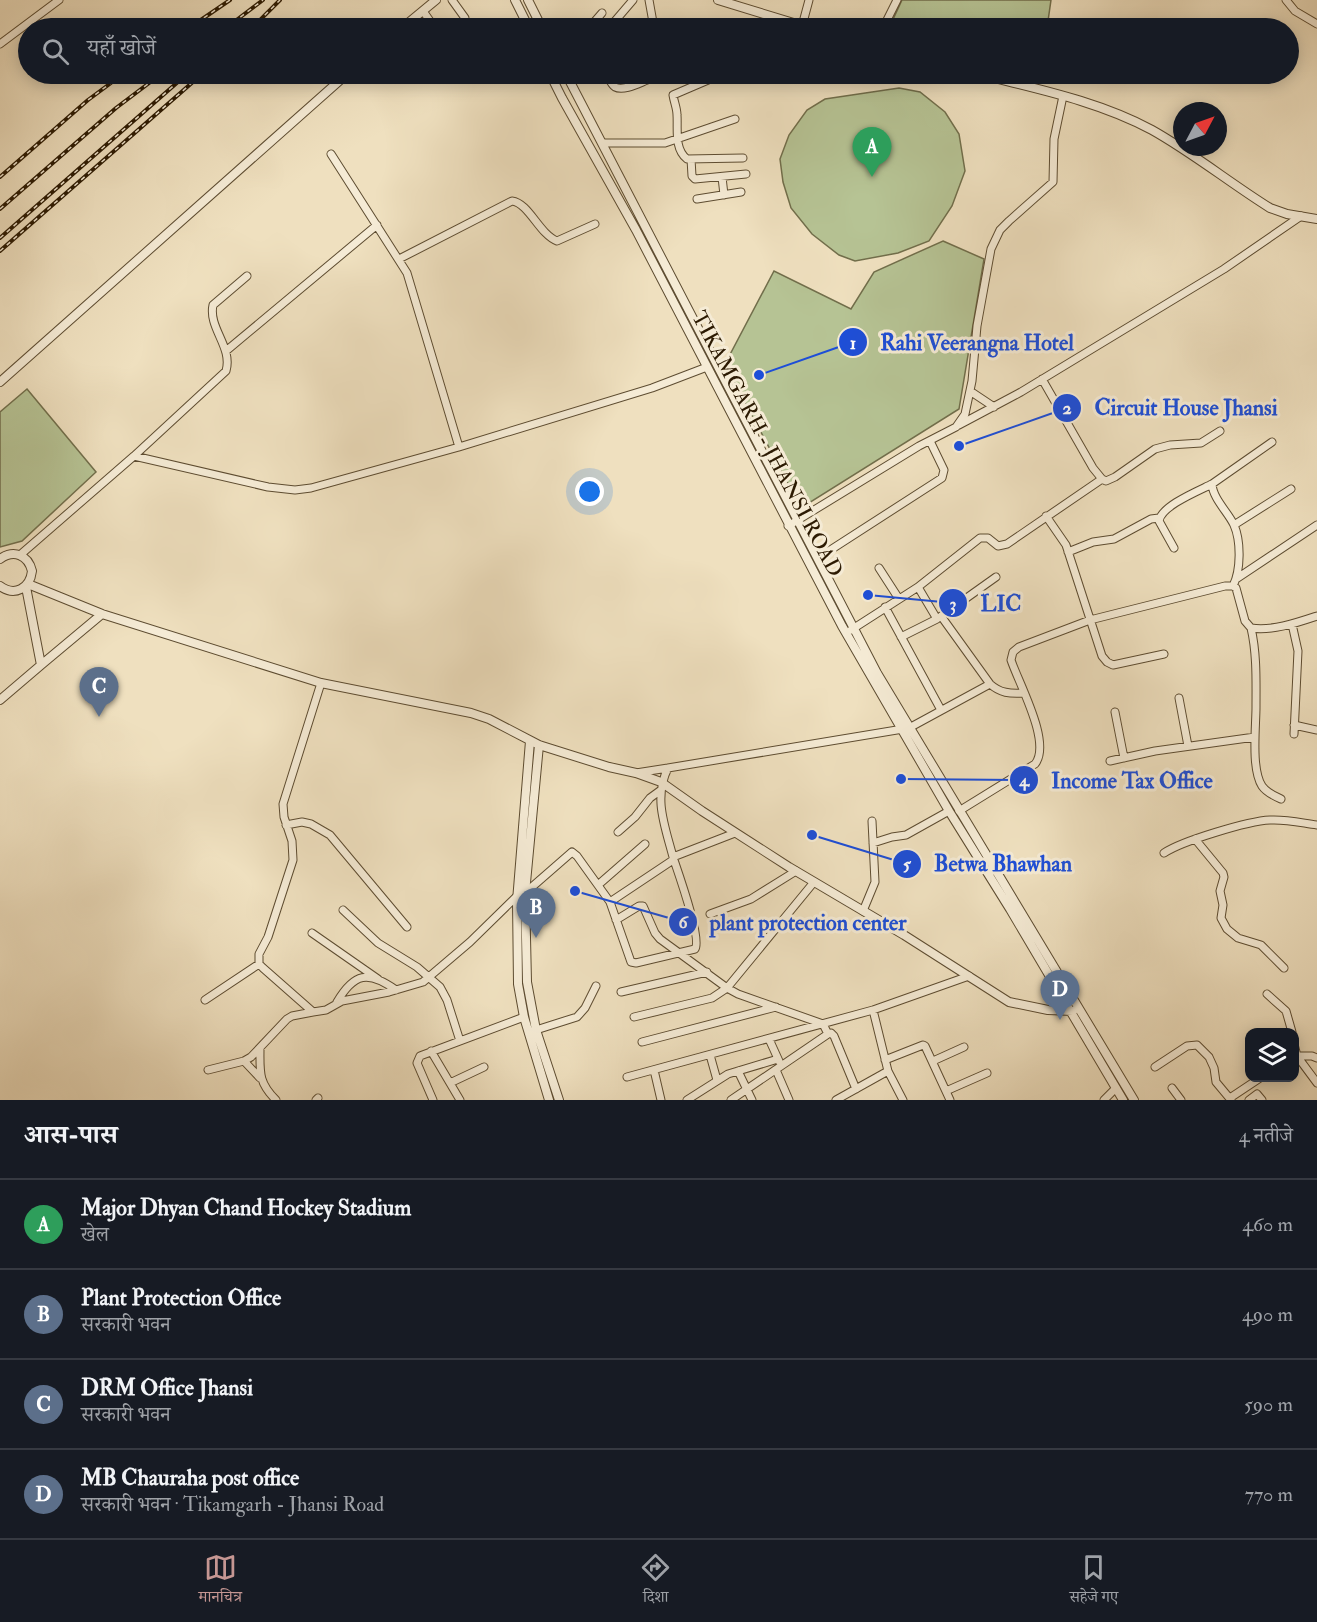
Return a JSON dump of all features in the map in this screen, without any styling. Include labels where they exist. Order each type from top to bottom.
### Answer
[{"type":"street","points":[[35,18],[59,0]]},
{"type":"street","points":[[414,18],[436,0]]},
{"type":"street","points":[[452,0],[465,18]]},
{"type":"street","points":[[515,0],[524,18]]},
{"type":"street","points":[[528,0],[537,18]]},
{"type":"street","points":[[618,18],[633,0]]},
{"type":"street","points":[[650,0],[653,18]]},
{"type":"street","points":[[718,0],[779,18]]},
{"type":"street","points":[[807,18],[809,0]]},
{"type":"street","points":[[888,18],[897,0]]},
{"type":"street","points":[[1286,0],[1295,11],[1317,24]]},
{"type":"street","points":[[423,11],[428,18]]},
{"type":"street","points":[[598,18],[602,13]]},
{"type":"street","points":[[0,44],[18,31]]},
{"type":"street","points":[[0,382],[337,84]]},
{"type":"street","name":"TIKAMGARH - JHANSI ROAD","points":[[556,84],[636,230],[788,525],[850,630],[949,811],[964,827],[1030,933],[1074,1010]]},
{"type":"street","name":"TIKAMGARH - JHANSI ROAD","points":[[573,84],[818,558],[850,630]]},
{"type":"street","points":[[612,84],[617,88],[636,84]]},
{"type":"street","points":[[699,84],[673,95],[677,115],[677,139],[682,155],[691,159],[743,158]]},
{"type":"street","points":[[1017,84],[1063,96],[1135,122],[1173,142],[1270,208],[1287,214],[1317,219]]},
{"type":"street","points":[[957,427],[964,414],[970,391],[977,326],[991,249],[1000,230],[1053,182],[1054,139],[1063,96]]},
{"type":"street","points":[[604,143],[656,144],[735,119]]},
{"type":"street","points":[[331,154],[407,273],[421,313],[459,447]]},
{"type":"street","points":[[691,159],[693,178],[746,174]]},
{"type":"street","points":[[722,177],[724,195]]},
{"type":"street","points":[[698,199],[741,192]]},
{"type":"street","points":[[399,259],[512,201],[521,204],[549,237],[557,241],[594,224]]},
{"type":"street","points":[[788,525],[930,441],[1042,379],[1224,268],[1301,216]]},
{"type":"street","points":[[226,351],[377,225]]},
{"type":"street","points":[[20,555],[134,456],[226,371],[228,362],[226,351],[214,323],[213,305],[247,276]]},
{"type":"street","points":[[681,319],[691,314]]},
{"type":"street","points":[[134,456],[268,487],[295,490],[311,488],[459,447],[652,388],[707,367]]},
{"type":"street","points":[[1042,379],[1102,479],[1106,481],[1155,449],[1170,445],[1202,443],[1220,430]]},
{"type":"street","points":[[970,391],[994,406]]},
{"type":"street","points":[[818,558],[942,478],[944,470],[930,441]]},
{"type":"street","points":[[1068,552],[1093,542],[1114,540],[1151,519],[1159,518],[1173,505],[1212,484],[1272,442]]},
{"type":"street","points":[[850,630],[918,587],[980,538],[988,538],[1002,547],[1102,479]]},
{"type":"street","points":[[1212,484],[1213,492],[1234,525],[1237,537],[1235,582],[1245,621],[1251,628],[1255,647],[1255,737],[1258,772],[1262,786],[1281,799]]},
{"type":"street","points":[[1234,525],[1290,489]]},
{"type":"street","points":[[1046,516],[1062,537],[1097,645],[1107,662],[1113,665],[1164,654]]},
{"type":"street","points":[[1159,518],[1174,548]]},
{"type":"street","points":[[959,811],[1035,764],[1039,759],[1041,746],[1030,705],[1011,660],[1013,652],[1019,647],[1090,620],[1235,582],[1317,525]]},
{"type":"street","points":[[0,559],[8,554],[20,555],[30,564],[31,578],[27,585],[14,591],[8,591],[0,586]]},
{"type":"street","points":[[879,568],[899,599]]},
{"type":"street","points":[[902,637],[939,617],[996,577]]},
{"type":"street","points":[[27,585],[102,614],[321,683],[471,713],[489,719],[539,746],[636,773],[661,786],[1009,1002],[1034,1008],[1074,1010],[1098,1038],[1134,1100]]},
{"type":"street","points":[[27,585],[41,665]]},
{"type":"street","points":[[918,587],[990,684],[1000,692],[1024,693]]},
{"type":"street","points":[[885,607],[941,710]]},
{"type":"street","points":[[0,700],[102,614]]},
{"type":"street","points":[[1251,628],[1262,629],[1292,624],[1317,616]]},
{"type":"street","points":[[1292,624],[1298,651],[1293,734]]},
{"type":"street","points":[[314,1012],[259,964],[259,954],[268,938],[293,860],[292,841],[286,825],[283,804],[321,683]]},
{"type":"street","points":[[636,773],[905,728],[990,684]]},
{"type":"street","points":[[1179,698],[1188,746]]},
{"type":"street","points":[[1115,712],[1124,758]]},
{"type":"street","points":[[1294,725],[1317,730]]},
{"type":"street","name":"TIKAMGARH - JHANSI ROAD","points":[[905,728],[959,811],[964,827]]},
{"type":"street","points":[[1110,761],[1188,746],[1255,737]]},
{"type":"street","points":[[530,741],[522,894],[527,982],[536,1030],[559,1100]]},
{"type":"street","points":[[539,746],[522,894],[516,920],[518,984],[524,1017],[547,1099]]},
{"type":"street","points":[[208,1070],[244,1061],[292,1016],[326,1010],[342,1001],[396,990],[430,978],[572,852],[610,902],[633,963],[695,949],[698,946],[687,900],[673,859],[661,809],[661,786],[668,768]]},
{"type":"street","points":[[618,832],[635,817],[661,786]]},
{"type":"street","points":[[873,843],[906,835],[949,811]]},
{"type":"street","points":[[1164,853],[1176,845],[1257,821],[1271,820],[1317,825]]},
{"type":"street","points":[[863,911],[875,882],[872,821]]},
{"type":"street","points":[[286,825],[302,822],[311,824],[330,835],[407,927]]},
{"type":"street","points":[[610,902],[673,859],[735,833]]},
{"type":"street","points":[[1195,839],[1223,873],[1220,891],[1223,905],[1221,918],[1227,929],[1238,938],[1261,945],[1284,968]]},
{"type":"street","points":[[598,885],[645,844]]},
{"type":"street","points":[[710,914],[761,894],[795,871]]},
{"type":"street","points":[[634,1017],[712,998],[727,988],[814,882]]},
{"type":"street","points":[[616,920],[639,906],[643,906],[655,933],[727,988],[823,1024],[828,1034]]},
{"type":"street","points":[[343,910],[378,943],[411,962],[430,978],[444,994],[460,1041]]},
{"type":"street","points":[[312,933],[396,990]]},
{"type":"street","points":[[205,1000],[259,964]]},
{"type":"street","points":[[621,992],[707,972]]},
{"type":"street","points":[[627,1077],[873,1010],[969,976]]},
{"type":"street","points":[[336,1005],[347,986],[353,981],[368,977],[378,979]]},
{"type":"street","points":[[536,1030],[577,1017],[585,1008],[596,986]]},
{"type":"street","points":[[1267,994],[1286,1011],[1291,1028]]},
{"type":"street","points":[[642,1042],[776,1007]]},
{"type":"street","points":[[873,1010],[888,1071],[903,1100]]},
{"type":"street","points":[[1074,1010],[1123,1100]]},
{"type":"street","points":[[433,1100],[417,1063],[420,1056],[524,1017]]},
{"type":"street","points":[[731,1100],[778,1065],[831,1033],[856,1089]]},
{"type":"street","points":[[769,1039],[789,1100]]},
{"type":"street","points":[[885,1060],[923,1045],[928,1049],[950,1100]]},
{"type":"street","points":[[1155,1067],[1187,1046],[1197,1045],[1209,1057],[1214,1068],[1216,1082],[1230,1099],[1253,1082]]},
{"type":"street","points":[[933,1061],[964,1047]]},
{"type":"street","points":[[260,1048],[260,1078]]},
{"type":"street","points":[[431,1051],[460,1100]]},
{"type":"street","points":[[710,1055],[717,1080]]},
{"type":"street","points":[[1299,1056],[1317,1058]]},
{"type":"street","points":[[1299,1060],[1317,1083]]},
{"type":"street","points":[[244,1061],[276,1100]]},
{"type":"street","points":[[687,1100],[717,1080],[738,1071],[778,1065]]},
{"type":"street","points":[[450,1083],[484,1067]]},
{"type":"street","points":[[654,1070],[661,1100]]},
{"type":"street","points":[[738,1071],[752,1100]]},
{"type":"street","points":[[836,1100],[888,1071]]},
{"type":"street","points":[[946,1091],[987,1073]]},
{"type":"street","points":[[542,1078],[551,1075]]},
{"type":"street","points":[[1104,1100],[1116,1088]]},
{"type":"street","points":[[1172,1088],[1181,1100]]},
{"type":"street","points":[[1249,1100],[1257,1094],[1262,1100]]},
{"type":"green space","points":[[902,0],[1051,0],[1048,18],[894,18]]},
{"type":"green space","points":[[899,88],[920,92],[945,112],[959,134],[965,171],[952,206],[929,241],[898,253],[855,261],[839,255],[812,234],[791,208],[783,182],[780,159],[789,135],[807,110],[825,99]]},
{"type":"green space","points":[[943,241],[984,259],[959,409],[801,508],[725,364],[774,271],[851,309],[874,272]]},
{"type":"green space","points":[[27,389],[96,472],[22,541],[0,547],[0,412]]},
{"type":"railway","points":[[204,18],[230,0]]},
{"type":"railway","points":[[239,18],[263,0]]},
{"type":"railway","points":[[262,18],[280,0]]},
{"type":"railway","points":[[0,177],[110,84]]},
{"type":"railway","points":[[0,209],[116,108],[148,84]]},
{"type":"railway","points":[[0,238],[176,84]]},
{"type":"railway","points":[[0,251],[191,84]]},
{"type":"place","name":"Major Dhyan Chand Hockey Stadium","points":[[872,177]]},
{"type":"place","name":"Rahi Veerangna Hotel","points":[[759,375]]},
{"type":"place","name":"Circuit House Jhansi","points":[[959,446]]},
{"type":"place","name":"LIC","points":[[868,595]]},
{"type":"place","name":"DRM Office Jhansi","points":[[99,717]]},
{"type":"place","name":"Income Tax Office","points":[[901,779]]},
{"type":"place","name":"Betwa Bhawhan","points":[[812,835]]},
{"type":"place","name":"plant protection center","points":[[575,891]]},
{"type":"place","name":"Plant Protection Office","points":[[536,938]]},
{"type":"place","name":"MB Chauraha post office","points":[[1060,1020]]}]
